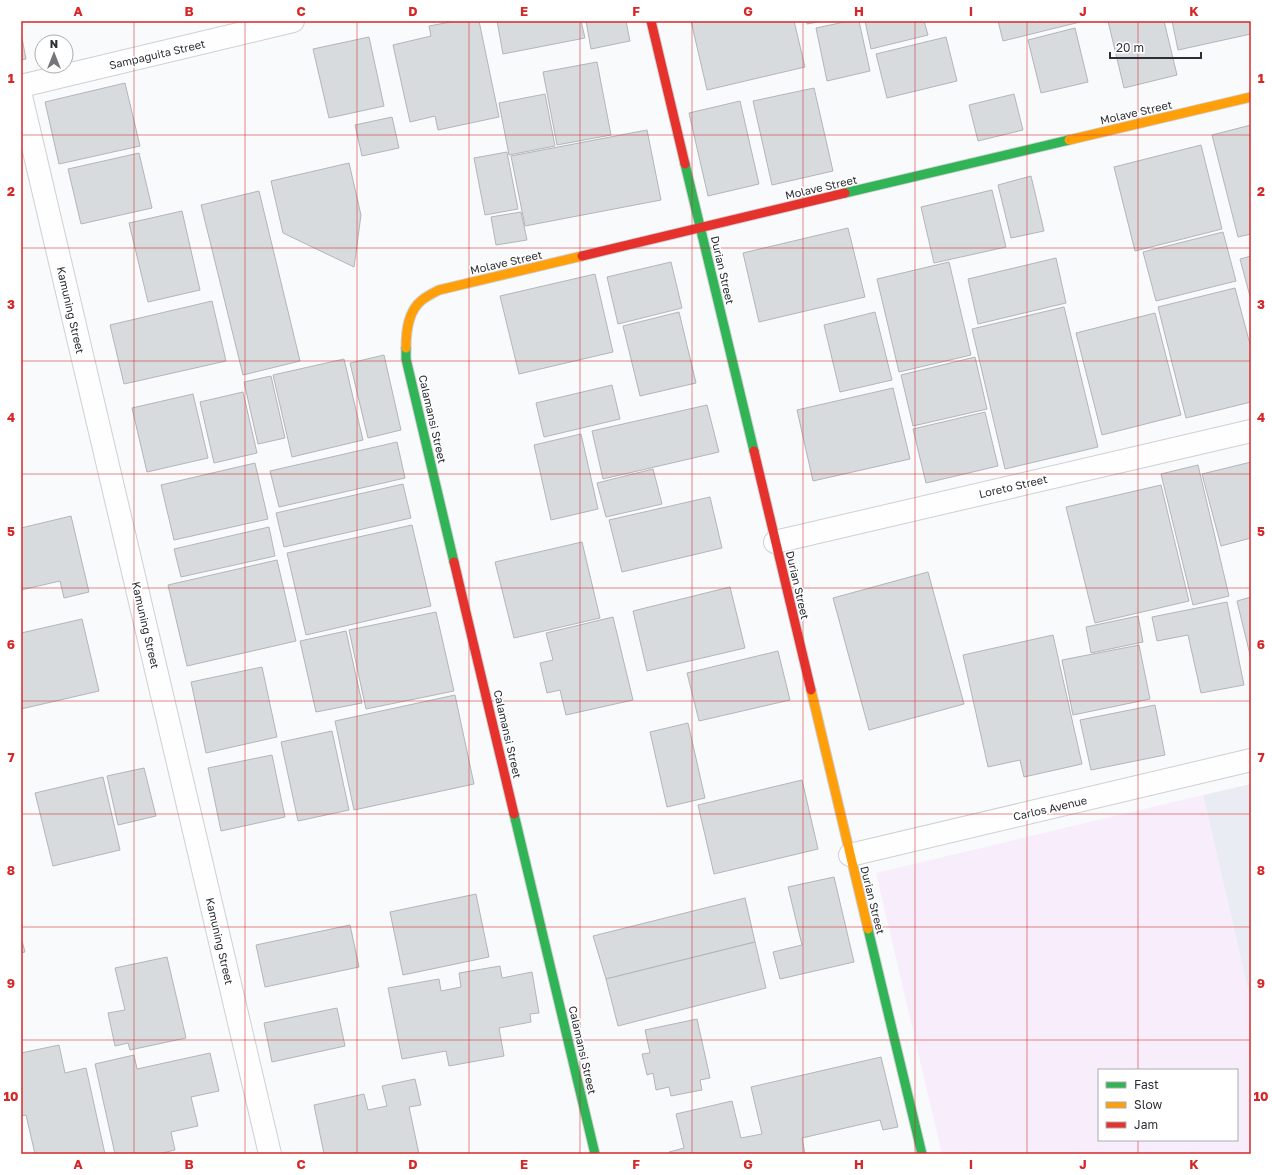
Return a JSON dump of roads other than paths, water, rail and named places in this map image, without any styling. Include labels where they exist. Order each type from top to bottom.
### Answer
[{"type":"street","name":"Sampaguita Street","points":[[21,86],[294,21]]},
{"type":"street","name":"Durian Street","points":[[651,21],[922,1154]]},
{"type":"street","name":"Kamuning Street","points":[[21,96],[270,1154]]},
{"type":"street","name":"Molave Street","points":[[408,320],[418,302],[439,290],[1251,97]]},
{"type":"street","name":"Calamansi Street","points":[[408,320],[405,340],[406,359],[595,1154]]},
{"type":"street","name":"Loreto Street","points":[[775,542],[1251,431]]},
{"type":"street","name":"Carlos Avenue","points":[[850,856],[1251,760]]}]
